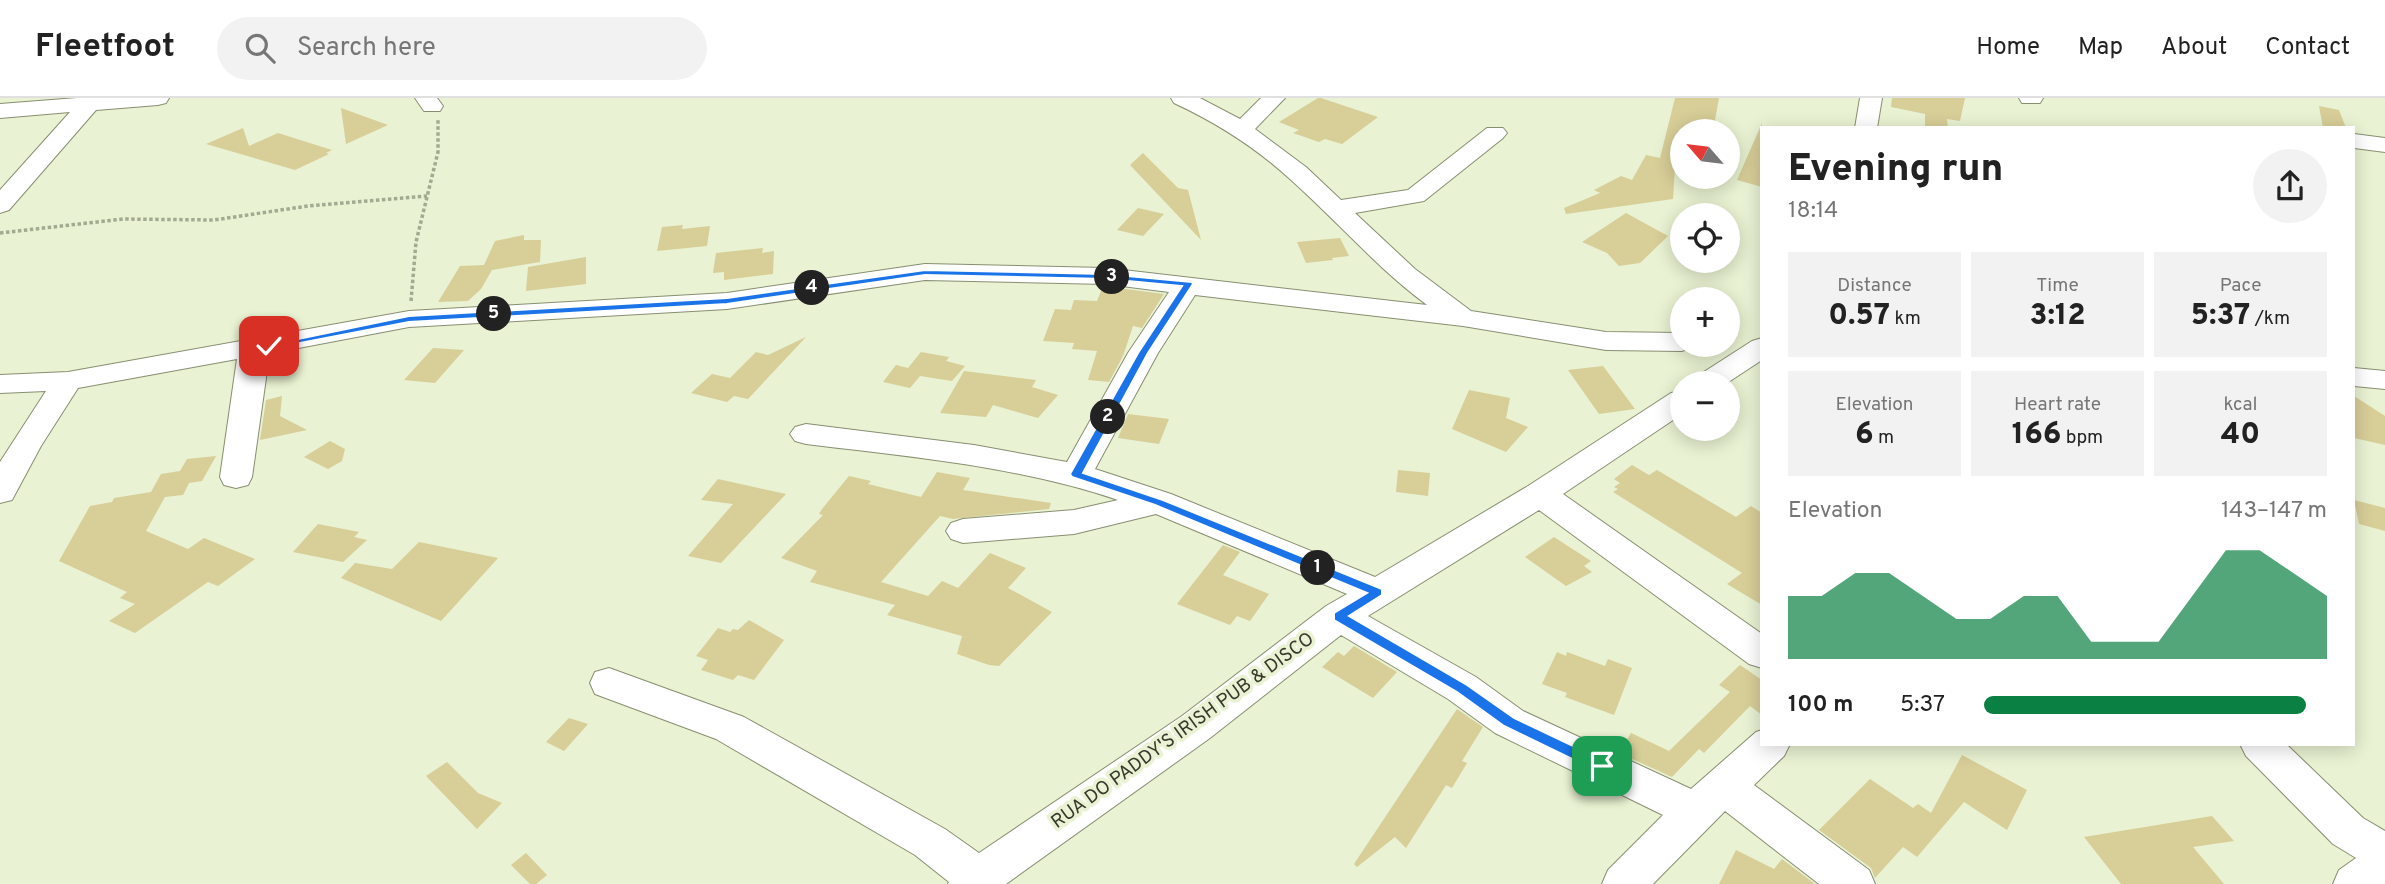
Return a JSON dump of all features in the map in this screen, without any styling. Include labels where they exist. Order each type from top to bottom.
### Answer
[{"type":"street","points":[[0,100],[7,98]]},
{"type":"street","points":[[0,111],[158,98]]},
{"type":"street","points":[[1182,98],[1243,128],[1291,164],[1398,268],[1463,318]]},
{"type":"street","points":[[1243,128],[1274,98]]},
{"type":"street","points":[[1866,126],[1871,98]]},
{"type":"street","points":[[0,205],[91,102]]},
{"type":"street","points":[[1336,208],[1415,196],[1495,133]]},
{"type":"street","points":[[2355,141],[2385,145]]},
{"type":"street","points":[[0,384],[68,381],[409,319],[727,301],[925,272],[1106,276],[1463,318],[1606,341],[1670,342]]},
{"type":"street","points":[[1076,474],[1143,353],[1188,284]]},
{"type":"street","points":[[1740,343],[1760,344]]},
{"type":"street","points":[[1724,371],[1760,345]]},
{"type":"street","points":[[236,477],[251,378],[252,349]]},
{"type":"street","points":[[2355,377],[2385,380]]},
{"type":"street","points":[[0,492],[24,446],[68,381]]},
{"type":"street","name":"RUA DO PADDY'S IRISH PUB & DISCO","points":[[974,881],[1196,727],[1339,616],[1540,494],[1670,408]]},
{"type":"street","points":[[806,434],[974,455],[1076,474],[1159,502],[1377,592]]},
{"type":"street","points":[[1540,494],[1760,653]]},
{"type":"street","points":[[963,531],[1074,522],[1159,502]]},
{"type":"street","points":[[1339,616],[1462,688],[1509,722],[1710,799],[1853,884]]},
{"type":"street","points":[[609,682],[730,728],[930,842],[974,881]]},
{"type":"street","points":[[1624,884],[1768,746]]},
{"type":"street","points":[[2262,746],[2348,831],[2385,853]]},
{"type":"street","points":[[2355,884],[2385,863]]},
{"type":"path","points":[[409,319],[416,242],[438,152],[440,125],[429,102]]},
{"type":"path","points":[[0,233],[123,219],[214,220],[308,206],[426,196]]},
{"type":"building","points":[[1318,98],[1378,117],[1342,144],[1325,139],[1319,142],[1293,133],[1299,130],[1279,122]]},
{"type":"building","points":[[1675,98],[1719,98],[1715,119],[1670,119],[1670,189],[1674,189],[1673,199],[1566,214],[1564,208],[1600,193],[1594,190],[1621,176],[1632,180],[1646,155],[1660,158]]},
{"type":"building","points":[[1892,98],[1965,98],[1960,121],[1947,119],[1948,126],[1925,126],[1925,114],[1891,107]]},
{"type":"building","points":[[2319,106],[2339,110],[2345,126],[2323,126]]},
{"type":"building","points":[[341,108],[388,125],[346,144]]},
{"type":"building","points":[[243,128],[249,146],[278,133],[332,150],[295,170],[206,144]]},
{"type":"building","points":[[1760,128],[1760,186],[1740,181],[1740,173]]},
{"type":"building","points":[[1143,153],[1178,188],[1188,190],[1201,240],[1130,165]]},
{"type":"building","points":[[1138,208],[1164,214],[1143,236],[1117,230]]},
{"type":"building","points":[[1626,213],[1668,236],[1640,263],[1619,266],[1607,253],[1582,242]]},
{"type":"building","points":[[683,225],[682,229],[710,226],[707,246],[657,251],[662,227]]},
{"type":"building","points":[[524,235],[524,240],[541,240],[540,262],[492,270],[481,289],[468,301],[438,302],[460,266],[484,265],[495,241]]},
{"type":"building","points":[[1340,238],[1349,256],[1306,263],[1297,242]]},
{"type":"building","points":[[763,248],[762,253],[774,251],[773,274],[724,280],[724,272],[713,273],[716,253]]},
{"type":"building","points":[[586,257],[586,284],[526,291],[528,267]]},
{"type":"building","points":[[1110,287],[1164,294],[1142,328],[1133,326],[1123,356],[1109,382],[1088,380],[1097,351],[1072,349],[1074,343],[1043,341],[1055,309],[1071,310],[1074,300],[1097,301],[1101,291],[1109,292]]},
{"type":"building","points":[[806,337],[748,399],[734,396],[727,402],[691,393],[712,374],[730,378],[756,352],[768,355]]},
{"type":"building","points":[[433,348],[464,350],[435,383],[404,380]]},
{"type":"building","points":[[921,352],[949,357],[946,361],[965,366],[952,381],[920,376],[910,388],[883,382],[896,365],[908,368]]},
{"type":"building","points":[[1603,366],[1635,409],[1599,414],[1568,370]]},
{"type":"building","points":[[964,371],[1036,380],[1032,387],[1058,395],[1038,418],[993,405],[986,417],[940,413]]},
{"type":"building","points":[[1469,390],[1510,398],[1506,418],[1528,427],[1506,452],[1452,429]]},
{"type":"building","points":[[282,396],[280,416],[307,430],[260,440],[266,400]]},
{"type":"building","points":[[2355,397],[2385,416],[2385,445],[2355,438]]},
{"type":"building","points":[[1128,414],[1169,419],[1159,444],[1118,438]]},
{"type":"building","points":[[330,441],[345,449],[342,461],[328,469],[304,457]]},
{"type":"building","points":[[216,456],[202,481],[189,483],[183,495],[165,497],[146,531],[188,549],[204,538],[255,559],[218,586],[208,582],[135,633],[109,621],[135,604],[120,598],[127,592],[59,561],[90,506],[112,502],[114,498],[151,492],[161,474],[180,471],[187,459]]},
{"type":"building","points":[[1632,465],[1649,475],[1657,470],[1736,517],[1751,506],[1760,512],[1760,604],[1727,584],[1742,573],[1613,492],[1618,489],[1614,487],[1620,483],[1614,479]]},
{"type":"building","points":[[1398,470],[1430,473],[1428,496],[1396,492]]},
{"type":"building","points":[[937,472],[970,478],[963,490],[1051,503],[1049,509],[953,519],[940,516],[881,582],[928,596],[942,581],[958,588],[990,553],[1026,568],[1008,588],[1052,612],[999,666],[957,654],[962,636],[887,615],[895,605],[810,582],[817,571],[781,558],[823,515],[819,514],[822,509],[849,476],[871,481],[868,484],[921,497]]},
{"type":"building","points":[[718,479],[786,494],[721,563],[688,556],[733,504],[701,500]]},
{"type":"building","points":[[2355,500],[2385,508],[2385,531],[2359,524]]},
{"type":"building","points":[[318,524],[359,532],[354,537],[367,540],[343,562],[293,552]]},
{"type":"building","points":[[1554,537],[1591,561],[1584,566],[1592,572],[1566,586],[1525,557]]},
{"type":"building","points":[[419,542],[498,558],[441,621],[341,578],[355,563],[392,569]]},
{"type":"building","points":[[1223,545],[1240,552],[1223,575],[1269,594],[1250,621],[1237,616],[1230,625],[1177,604]]},
{"type":"building","points":[[749,620],[784,640],[754,680],[738,675],[733,680],[701,670],[708,660],[696,656],[718,628],[730,632],[733,629],[738,630]]},
{"type":"building","points":[[1354,646],[1397,672],[1373,698],[1322,667],[1338,652],[1344,656]]},
{"type":"building","points":[[1557,652],[1566,656],[1567,652],[1605,666],[1608,659],[1632,668],[1614,715],[1565,697],[1567,693],[1542,684]]},
{"type":"building","points":[[1740,665],[1760,679],[1760,714],[1750,706],[1704,753],[1699,749],[1672,777],[1619,753],[1631,733],[1669,751],[1730,692],[1719,685]]},
{"type":"building","points":[[1457,709],[1483,727],[1462,761],[1467,763],[1452,788],[1446,785],[1406,848],[1395,837],[1357,867],[1354,864]]},
{"type":"building","points":[[569,718],[588,724],[564,751],[546,742]]},
{"type":"building","points":[[1962,755],[2027,790],[2007,830],[1964,802],[1917,857],[1903,847],[1875,878],[1871,868],[1819,830],[1870,779],[1913,808],[1918,804],[1931,813]]},
{"type":"building","points":[[447,762],[478,793],[502,803],[477,829],[426,776]]},
{"type":"building","points":[[2212,816],[2234,841],[2193,847],[2224,884],[2121,884],[2084,837]]},
{"type":"building","points":[[1736,850],[1774,869],[1782,859],[1815,884],[1719,884]]},
{"type":"building","points":[[526,853],[547,875],[536,884],[530,884],[511,865]]},
{"type":"route","points":[[269,346],[409,319],[727,301],[925,272],[1106,276],[1188,284],[1143,353],[1076,474],[1159,502],[1377,592],[1339,616],[1462,688],[1509,722],[1602,766]]}]
